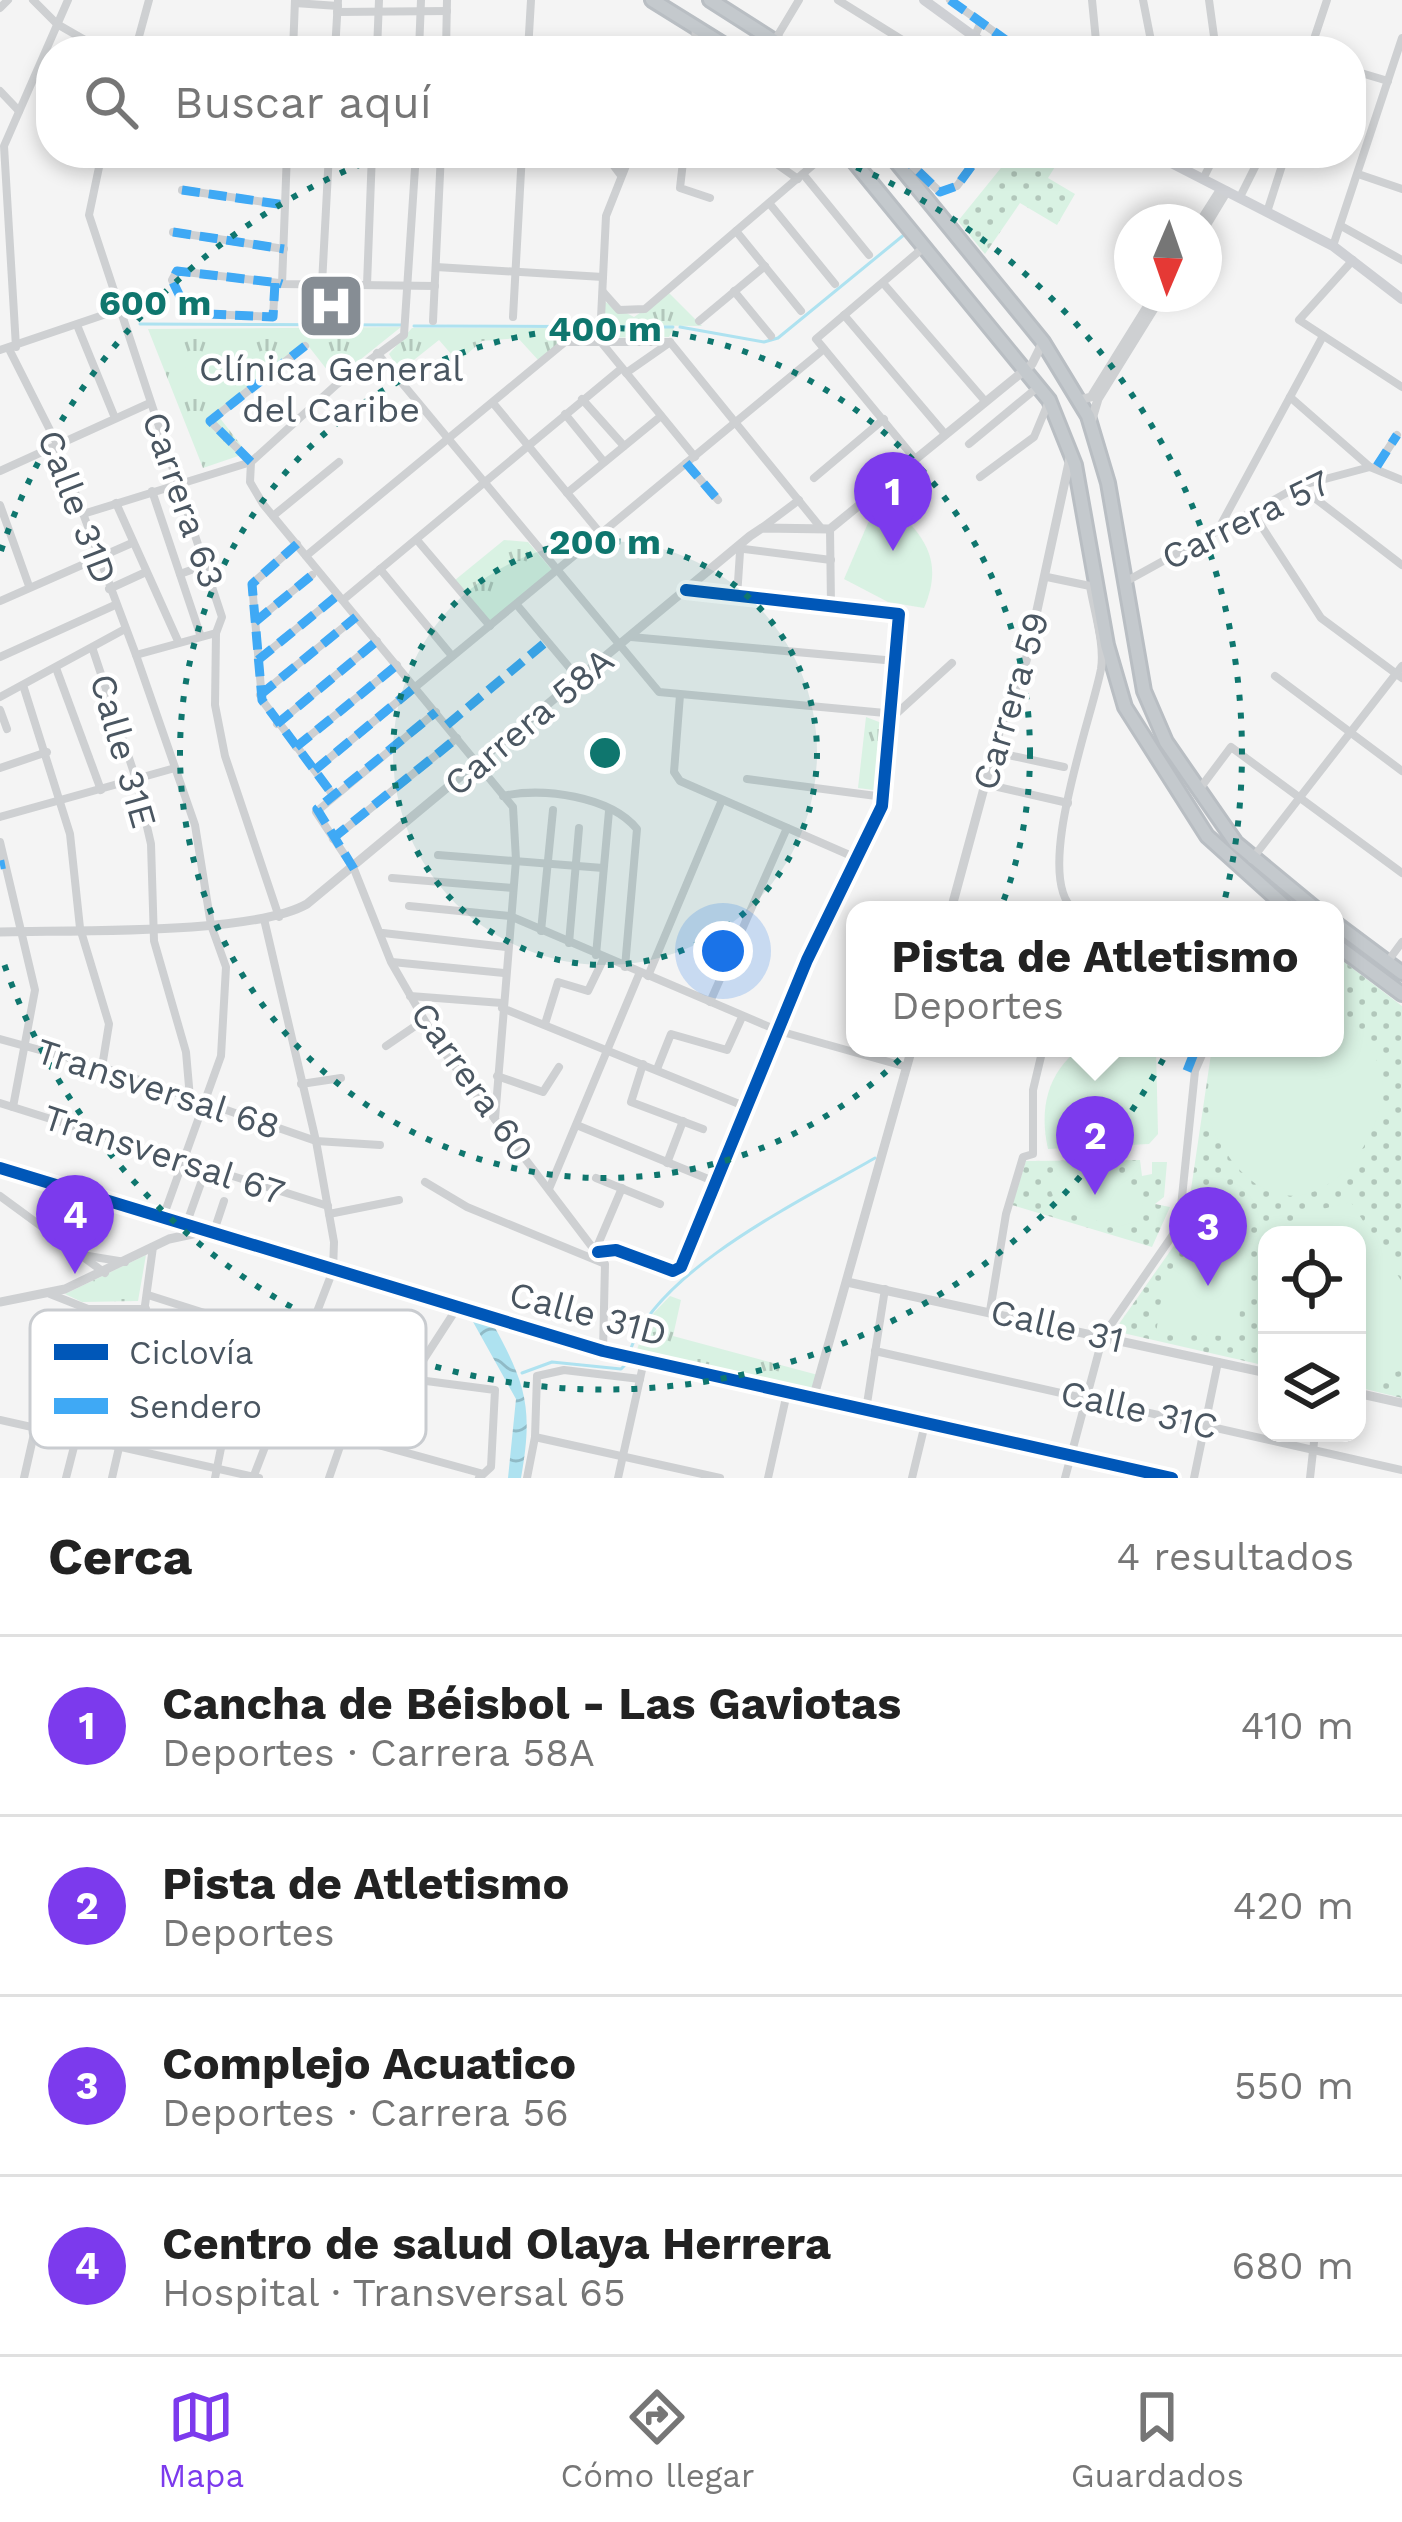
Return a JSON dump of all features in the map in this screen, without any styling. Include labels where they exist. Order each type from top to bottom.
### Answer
[{"type":"highway","points":[[652,0],[712,36]]},
{"type":"highway","points":[[710,0],[768,36]]},
{"type":"highway","points":[[859,168],[1049,400],[1050,416],[1071,450],[1080,486],[1106,645],[1125,707],[1207,836],[1279,901]]},
{"type":"highway","points":[[905,168],[1043,342],[1091,424],[1108,483],[1146,700],[1197,793],[1252,860],[1305,901]]},
{"type":"highway","points":[[914,234],[933,233],[939,214]]},
{"type":"highway","points":[[936,260],[939,242],[948,238],[962,243]]},
{"type":"highway","points":[[1011,380],[1038,384]]},
{"type":"highway","points":[[1344,930],[1402,973]]},
{"type":"highway","points":[[1344,951],[1402,994]]},
{"type":"main road","points":[[924,0],[973,36]]},
{"type":"main road","points":[[1184,168],[1354,258],[1402,299]]},
{"type":"street","points":[[0,8],[8,0]]},
{"type":"street","points":[[33,0],[57,24],[78,36]]},
{"type":"street","points":[[52,36],[68,0]]},
{"type":"street","points":[[139,36],[149,0]]},
{"type":"street","points":[[378,36],[379,0]]},
{"type":"street","points":[[446,36],[447,0]]},
{"type":"street","points":[[529,36],[531,0]]},
{"type":"street","points":[[776,36],[799,0]]},
{"type":"street","points":[[838,0],[896,36]]},
{"type":"street","points":[[950,0],[1000,36]]},
{"type":"street","points":[[1092,0],[1095,36]]},
{"type":"street","points":[[1144,0],[1150,36]]},
{"type":"street","points":[[1209,0],[1214,36]]},
{"type":"street","points":[[1315,36],[1327,0]]},
{"type":"street","points":[[294,36],[295,2],[379,14],[447,11]]},
{"type":"street","points":[[336,36],[338,6]]},
{"type":"street","points":[[977,36],[981,22]]},
{"type":"street","points":[[695,36],[696,25]]},
{"type":"street","points":[[1366,149],[1402,38]]},
{"type":"street","points":[[36,72],[4,146],[6,348],[118,310]]},
{"type":"street","points":[[1366,75],[1388,82]]},
{"type":"street","points":[[0,91],[19,110]]},
{"type":"street","name":"Carrera 63","points":[[99,168],[89,215],[223,622],[216,633],[215,705],[223,749],[279,917]]},
{"type":"street","points":[[286,168],[284,249],[278,284],[274,317],[188,313],[174,287],[177,271],[278,284],[435,286]]},
{"type":"street","points":[[322,284],[328,168]]},
{"type":"street","points":[[367,285],[371,168]]},
{"type":"street","points":[[83,514],[251,462],[408,327],[415,168]]},
{"type":"street","points":[[433,320],[440,168]]},
{"type":"street","points":[[513,317],[521,168]]},
{"type":"street","points":[[615,168],[620,176]]},
{"type":"street","points":[[602,318],[606,216],[624,168]]},
{"type":"street","points":[[682,168],[680,188],[710,198]]},
{"type":"street","points":[[786,168],[800,176],[869,255]]},
{"type":"street","points":[[603,292],[619,310],[640,311],[809,168]]},
{"type":"street","points":[[908,168],[928,187],[945,192],[961,183],[972,168]]},
{"type":"street","points":[[1203,180],[1209,168]]},
{"type":"street","points":[[1240,197],[1254,168]]},
{"type":"street","points":[[1268,209],[1281,168]]},
{"type":"street","points":[[1334,246],[1360,168]]},
{"type":"street","points":[[1358,174],[1402,189]]},
{"type":"street","points":[[182,190],[285,205]]},
{"type":"street","points":[[1215,204],[1224,190]]},
{"type":"street","points":[[769,203],[835,284]]},
{"type":"street","points":[[1343,227],[1402,260]]},
{"type":"street","points":[[736,231],[801,311]]},
{"type":"street","points":[[172,232],[284,249]]},
{"type":"street","points":[[915,458],[816,339],[925,247]]},
{"type":"street","points":[[1354,258],[1299,320],[1402,387]]},
{"type":"street","points":[[699,321],[765,266]]},
{"type":"street","points":[[436,267],[603,277]]},
{"type":"street","points":[[883,283],[985,401]]},
{"type":"street","points":[[734,291],[771,336]]},
{"type":"street","points":[[1079,400],[1091,397],[1147,312]]},
{"type":"street","points":[[1091,424],[1098,399],[1149,312]]},
{"type":"street","points":[[844,315],[945,434]]},
{"type":"street","points":[[77,325],[115,418]]},
{"type":"street","points":[[1217,531],[1323,336]]},
{"type":"street","points":[[306,556],[565,342],[670,342]]},
{"type":"street","points":[[601,342],[695,457]]},
{"type":"street","points":[[258,660],[417,540],[582,399],[670,342]]},
{"type":"street","points":[[670,342],[826,529],[831,605]]},
{"type":"street","points":[[762,528],[826,529],[1025,369],[1043,342]]},
{"type":"street","points":[[305,346],[210,421],[251,462],[250,482],[273,516],[513,807],[517,827],[495,1119]]},
{"type":"street","name":"Calle 31D","points":[[6,348],[56,444],[195,825],[228,990],[221,1056],[161,1220]]},
{"type":"street","points":[[315,770],[824,349]]},
{"type":"street","points":[[376,353],[664,693],[892,714],[903,711],[952,663]]},
{"type":"street","points":[[1011,380],[1014,356]]},
{"type":"street","points":[[969,444],[1038,384]]},
{"type":"street","points":[[1291,397],[1374,466],[1402,480]]},
{"type":"street","points":[[582,399],[624,446]]},
{"type":"street","points":[[0,471],[150,403]]},
{"type":"street","points":[[493,403],[601,534]]},
{"type":"street","points":[[565,414],[604,463]]},
{"type":"street","points":[[567,494],[662,416]]},
{"type":"street","points":[[980,477],[1034,437],[1050,416]]},
{"type":"street","points":[[814,478],[884,419]]},
{"type":"street","points":[[1374,466],[1397,435]]},
{"type":"street","name":"Carrera 59","points":[[953,901],[994,752],[1026,661],[1066,491],[1071,450]]},
{"type":"street","points":[[273,516],[339,462]]},
{"type":"street","points":[[686,464],[718,500]]},
{"type":"street","name":"Carrera 57","points":[[1125,582],[1299,486],[1374,466]]},
{"type":"street","points":[[1066,491],[1080,486]]},
{"type":"street","points":[[1299,486],[1402,565]]},
{"type":"street","points":[[152,491],[200,634]]},
{"type":"street","name":"Carrera 58A","points":[[0,932],[212,925],[293,912],[354,869],[799,500]]},
{"type":"street","points":[[116,503],[178,641]]},
{"type":"street","points":[[0,505],[29,586]]},
{"type":"street","points":[[1252,860],[1400,673],[1321,618],[1253,512]]},
{"type":"street","points":[[417,540],[490,626]]},
{"type":"street","points":[[0,601],[132,542]]},
{"type":"street","points":[[297,544],[254,580],[260,695],[333,795],[436,712]]},
{"type":"street","points":[[737,597],[738,550],[831,560]]},
{"type":"street","points":[[180,574],[205,565]]},
{"type":"street","points":[[380,568],[452,656]]},
{"type":"street","points":[[109,589],[146,572]]},
{"type":"street","points":[[255,622],[312,575]]},
{"type":"street","points":[[1047,577],[1090,586],[1102,658],[1068,803],[1058,883],[1066,901]]},
{"type":"street","points":[[622,1188],[597,1250],[616,1250],[678,1270],[884,797],[899,614],[686,590]]},
{"type":"street","points":[[0,657],[115,605]]},
{"type":"street","points":[[518,605],[580,680]]},
{"type":"street","points":[[260,695],[356,616]]},
{"type":"street","points":[[0,697],[93,650],[125,628]]},
{"type":"street","points":[[136,655],[216,633]]},
{"type":"street","points":[[631,637],[896,661]]},
{"type":"street","points":[[277,724],[377,641]]},
{"type":"street","name":"Calle 31E","points":[[93,650],[136,779],[151,844],[152,925],[186,1052],[190,1098]]},
{"type":"street","points":[[296,747],[397,664]]},
{"type":"street","name":"Calle 31E","points":[[56,668],[100,790]]},
{"type":"street","points":[[1275,676],[1402,771]]},
{"type":"street","points":[[22,685],[63,801],[80,928],[109,1024],[102,1067]]},
{"type":"street","points":[[680,694],[676,777],[854,857]]},
{"type":"street","points":[[0,710],[8,729]]},
{"type":"street","points":[[332,839],[457,738]]},
{"type":"street","points":[[1197,793],[1231,747],[1402,873]]},
{"type":"street","points":[[0,768],[47,752]]},
{"type":"street","points":[[994,752],[1064,766]]},
{"type":"street","points":[[0,817],[175,768]]},
{"type":"street","points":[[747,778],[884,797]]},
{"type":"street","points":[[985,784],[1068,803]]},
{"type":"street","points":[[503,796],[543,792],[628,819],[640,843],[625,967]]},
{"type":"street","name":"Carrera 60","points":[[333,795],[316,812],[354,869],[391,962],[410,996],[604,1264],[603,1351]]},
{"type":"street","points":[[549,1189],[607,1049],[722,800]]},
{"type":"street","points":[[541,931],[553,810]]},
{"type":"street","points":[[545,1024],[558,982],[588,992],[600,956],[609,811]]},
{"type":"street","points":[[569,943],[579,827]]},
{"type":"street","points":[[710,1002],[787,828]]},
{"type":"street","points":[[0,842],[35,990],[13,1107]]},
{"type":"street","points":[[438,855],[603,868]]},
{"type":"street","points":[[392,878],[513,888]]},
{"type":"street","points":[[409,906],[510,916],[742,1017],[846,1050]]},
{"type":"street","points":[[264,919],[328,1210],[332,1275],[318,1310]]},
{"type":"street","points":[[382,933],[506,947]]},
{"type":"street","points":[[1387,962],[1402,942]]},
{"type":"street","points":[[391,962],[504,974]]},
{"type":"street","points":[[410,996],[502,1005],[749,1108]]},
{"type":"street","points":[[657,1070],[671,1034],[727,1050],[742,1017]]},
{"type":"street","points":[[386,1046],[424,1020]]},
{"type":"street","name":"Transversal 68","points":[[0,1040],[102,1067],[316,1141],[380,1145]]},
{"type":"street","points":[[871,1057],[907,1067]]},
{"type":"street","points":[[813,1399],[910,1057]]},
{"type":"street","points":[[990,1311],[1006,1214],[1023,1159],[1033,1154],[1033,1090],[1041,1057]]},
{"type":"street","points":[[1065,1478],[1103,1336],[1179,1226],[1195,1071],[1201,1057]]},
{"type":"street","points":[[643,1064],[629,1099],[703,1129]]},
{"type":"street","points":[[497,1076],[543,1092],[559,1067]]},
{"type":"street","points":[[301,1084],[341,1078]]},
{"type":"street","name":"Transversal 67","points":[[0,1103],[328,1210],[399,1200]]},
{"type":"street","points":[[667,1163],[683,1121]]},
{"type":"street","points":[[578,1126],[718,1183]]},
{"type":"street","name":"Calle 31D","points":[[1,1172],[332,1275],[633,1359],[1172,1478]]},
{"type":"street","points":[[596,1178],[660,1204]]},
{"type":"street","points":[[425,1182],[467,1207],[604,1264]]},
{"type":"street","points":[[185,1227],[201,1183]]},
{"type":"street","points":[[0,1196],[105,1273]]},
{"type":"street","points":[[0,1301],[50,1294],[105,1273],[153,1247],[207,1234],[224,1201]]},
{"type":"street","points":[[50,1294],[88,1309],[146,1310],[153,1247]]},
{"type":"street","points":[[81,1256],[104,1255],[125,1262]]},
{"type":"street","name":"Calle 31","points":[[847,1282],[1258,1371]]},
{"type":"street","points":[[866,1410],[885,1289]]},
{"type":"street","points":[[148,1295],[193,1310]]},
{"type":"street","points":[[426,1356],[457,1308]]},
{"type":"street","name":"Calle 31C","points":[[875,1351],[1402,1470]]},
{"type":"street","points":[[618,1478],[640,1379],[633,1359]]},
{"type":"street","points":[[1194,1478],[1218,1362]]},
{"type":"street","points":[[527,1478],[535,1437],[537,1376],[564,1370],[640,1379]]},
{"type":"street","points":[[393,1448],[479,1476],[491,1467],[495,1390],[426,1381]]},
{"type":"street","points":[[768,1478],[787,1393]]},
{"type":"street","points":[[1366,1395],[1402,1403]]},
{"type":"street","points":[[0,1420],[30,1424]]},
{"type":"street","points":[[912,1478],[926,1424]]},
{"type":"street","points":[[535,1437],[624,1453],[720,1478]]},
{"type":"street","points":[[1310,1478],[1314,1442]]},
{"type":"street","points":[[24,1478],[31,1448]]},
{"type":"street","points":[[66,1478],[74,1448]]},
{"type":"street","points":[[112,1478],[119,1448]]},
{"type":"street","points":[[130,1448],[216,1473],[255,1478],[267,1448]]},
{"type":"street","points":[[329,1478],[336,1448]]},
{"type":"green space","points":[[1001,168],[1054,168],[1048,178],[1075,194],[1057,225],[1020,203],[985,254],[958,221]]},
{"type":"green space","points":[[669,293],[702,326],[604,325],[605,302],[634,317]]},
{"type":"green space","points":[[401,327],[335,380],[306,343],[216,413],[247,453],[203,468],[148,329]]},
{"type":"green space","points":[[412,328],[674,328],[669,337],[565,338],[539,361],[518,338],[482,341],[458,362],[439,340],[400,371],[389,354]]},
{"type":"green space","points":[[228,341],[247,371],[202,399],[183,369]]},
{"type":"green space","points":[[888,502],[927,549],[932,575],[924,608],[888,602],[844,579],[868,523]]},
{"type":"green space","points":[[504,540],[528,542],[552,570],[490,622],[455,580]]},
{"type":"green space","points":[[866,717],[887,725],[881,791],[858,788]]},
{"type":"green space","points":[[1344,962],[1402,1006],[1402,1398],[1366,1389],[1366,1226],[1258,1226],[1258,1364],[1114,1331],[1185,1230],[1211,1057],[1344,1057]]},
{"type":"green space","points":[[1344,1026],[1376,1058],[1382,1093],[1375,1123],[1360,1153],[1338,1177],[1311,1193],[1282,1195],[1251,1180],[1221,1145],[1208,1109],[1217,1057],[1344,1057]]},
{"type":"green space","points":[[1156,1057],[1158,1134],[1149,1144],[1048,1149],[1048,1093],[1069,1058]]},
{"type":"green space","points":[[1140,1160],[1142,1176],[1152,1174],[1152,1162],[1167,1162],[1164,1197],[1155,1204],[1170,1207],[1152,1247],[1012,1205],[1026,1161]]},
{"type":"green space","points":[[1065,1162],[1126,1181],[1124,1186],[1143,1203],[1138,1221],[1117,1227],[1058,1209],[1050,1188]]},
{"type":"green space","points":[[1351,1202],[1402,1282],[1402,1370],[1366,1379],[1366,1226],[1289,1226],[1298,1215]]},
{"type":"green space","points":[[1191,1223],[1239,1225],[1247,1230],[1251,1303],[1240,1306],[1239,1329],[1228,1329],[1228,1336],[1156,1333],[1165,1275],[1189,1275]]},
{"type":"green space","points":[[146,1255],[138,1301],[82,1302],[65,1294]]},
{"type":"green space","points":[[670,1296],[681,1300],[673,1336],[818,1375],[812,1395],[635,1355],[648,1319]]},
{"type":"water","points":[[472,1320],[494,1326],[520,1383],[526,1416],[521,1478],[508,1478],[516,1399]]},
{"type":"waterway","points":[[680,327],[764,342],[778,338],[905,234]]},
{"type":"waterway","points":[[140,324],[401,325]]},
{"type":"waterway","points":[[414,326],[673,327]]},
{"type":"waterway","points":[[631,1348],[647,1319],[702,1264],[774,1215],[875,1158]]},
{"type":"waterway","points":[[522,1373],[552,1362],[621,1369],[627,1363]]},
{"type":"marked path","points":[[950,0],[1000,36]]},
{"type":"marked path","points":[[915,168],[940,192],[957,186],[970,168]]},
{"type":"marked path","points":[[182,190],[285,205]]},
{"type":"marked path","points":[[173,232],[284,249]]},
{"type":"marked path","points":[[275,283],[273,317],[188,313],[172,280],[177,271],[279,283],[282,284]]},
{"type":"marked path","points":[[251,462],[210,421],[305,346]]},
{"type":"marked path","points":[[1377,466],[1397,435]]},
{"type":"marked path","points":[[686,463],[718,500]]},
{"type":"marked path","points":[[297,544],[252,584],[262,700],[333,795]]},
{"type":"marked path","points":[[255,622],[312,575]]},
{"type":"marked path","points":[[258,660],[338,595]]},
{"type":"marked path","points":[[260,695],[356,617]]},
{"type":"marked path","points":[[277,724],[377,641]]},
{"type":"marked path","points":[[447,725],[547,641]]},
{"type":"marked path","points":[[296,747],[397,665]]},
{"type":"marked path","points":[[315,770],[416,686]]},
{"type":"marked path","points":[[354,869],[317,809],[436,712]]},
{"type":"marked path","points":[[332,839],[457,738]]},
{"type":"marked path","points":[[0,865],[5,864]]},
{"type":"marked path","points":[[1187,1071],[1192,1057]]},
{"type":"cycle path","points":[[598,1252],[616,1250],[673,1271],[681,1267],[807,960],[882,806],[899,614],[686,590]]},
{"type":"cycle path","points":[[0,1168],[603,1351],[1172,1478]]},
{"type":"place","name":"Clínica General del Caribe","points":[[331,306]]},
{"type":"place","name":"Cancha de Béisbol - Las Gaviotas","points":[[893,551]]},
{"type":"place","name":"Pista de Atletismo","points":[[1095,1195]]},
{"type":"place","name":"Centro de salud Olaya Herrera","points":[[75,1274]]},
{"type":"place","name":"Complejo Acuatico","points":[[1208,1286]]}]
